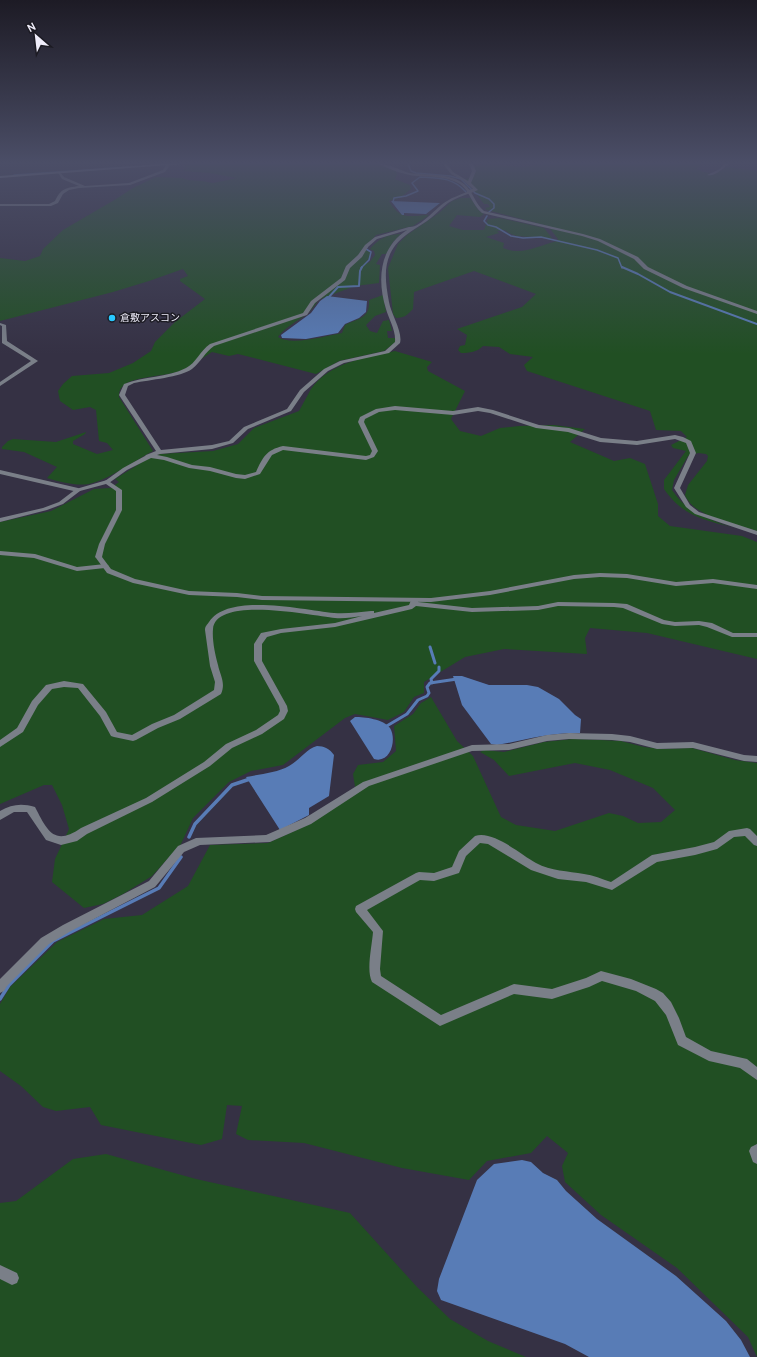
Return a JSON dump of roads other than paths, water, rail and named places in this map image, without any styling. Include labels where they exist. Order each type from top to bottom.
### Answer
[{"type":"street","points":[[159,452],[122,395],[126,386],[133,382],[179,373],[189,369],[196,364],[205,350],[212,344],[305,314],[313,302],[343,279],[348,267],[360,256],[366,246],[376,238],[415,227]]},
{"type":"street","points":[[0,520],[45,509],[61,503],[78,490],[107,482],[125,469],[148,456],[159,452],[212,448],[231,442],[246,428],[289,410],[302,391],[326,370],[342,362],[387,352],[398,342],[398,336],[388,308],[383,280],[384,268],[391,247],[404,234],[415,227]]},
{"type":"street","points":[[546,227],[599,240],[636,258],[646,268],[685,287],[757,313]]},
{"type":"street","points":[[0,324],[4,324],[4,342],[35,361],[0,384]]},
{"type":"street","points":[[148,456],[165,458],[191,467],[210,469],[244,477],[258,473],[268,453],[274,449],[282,448],[366,458],[372,456],[375,451],[361,422],[362,418],[378,410],[416,408],[453,413],[478,409],[491,411],[538,427],[569,430],[600,440],[637,443],[675,437],[686,440],[692,447],[693,453],[677,488],[688,506],[702,515],[757,533]]},
{"type":"street","points":[[0,472],[78,490]]},
{"type":"street","points":[[107,482],[120,490],[119,510],[102,544],[98,557],[109,571],[133,581],[189,592],[237,594],[262,598],[415,602],[472,610],[538,608],[558,604],[614,605],[624,606],[662,622],[675,624],[699,623],[709,625],[732,635],[757,635]]},
{"type":"street","points":[[0,553],[35,556],[77,569],[105,566]]},
{"type":"street","points":[[415,602],[482,594],[574,577],[600,575],[627,576],[676,584],[713,582],[757,587]]},
{"type":"street","points":[[0,816],[16,808],[27,807],[32,810],[41,828],[49,837],[60,841],[68,840],[149,800],[207,764],[223,750],[254,735],[281,717],[284,711],[283,706],[258,661],[258,644],[264,635],[281,630],[335,625],[412,607],[415,602]]},
{"type":"street","points":[[0,744],[20,730],[35,703],[49,687],[64,684],[80,686],[103,714],[114,734],[133,738],[155,726],[177,718],[218,692],[221,686],[214,666],[208,634],[209,627],[213,619],[224,613],[250,608],[274,607],[332,615],[386,611],[391,612]]},
{"type":"street","points":[[0,988],[3,983],[45,941],[152,884],[181,849],[199,841],[267,840],[308,822],[366,784],[463,750],[472,748],[509,747],[547,738],[569,736],[612,737],[630,739],[657,746],[693,745],[732,755],[757,759]]},
{"type":"street","points":[[757,842],[748,832],[732,834],[717,845],[695,851],[654,858],[612,886],[586,878],[558,875],[534,867],[490,840],[478,840],[462,854],[456,870],[434,877],[419,876],[360,909],[378,931],[375,969],[376,979],[440,1021],[514,989],[552,994],[589,982],[601,976],[634,984],[660,998],[673,1016],[682,1041],[709,1056],[743,1063],[757,1074]]},
{"type":"street","points":[[757,1150],[755,1151],[757,1158]]},
{"type":"water","points":[[327,296],[367,301],[366,312],[359,318],[345,324],[338,333],[306,339],[282,338],[281,335],[311,313],[320,301]]},
{"type":"water","points":[[453,676],[462,676],[489,685],[527,685],[538,687],[559,699],[581,719],[580,733],[538,737],[497,745],[491,744],[462,705]]},
{"type":"water","points":[[355,717],[368,718],[383,722],[390,728],[393,738],[391,750],[385,758],[380,760],[374,759],[350,721]]},
{"type":"water","points":[[317,746],[327,748],[334,755],[329,796],[309,808],[309,815],[280,830],[246,777],[274,772],[284,768],[293,764],[313,747]]},
{"type":"water","points":[[522,1160],[531,1162],[543,1173],[557,1180],[566,1191],[597,1219],[676,1276],[726,1321],[741,1340],[750,1357],[589,1357],[565,1344],[441,1300],[437,1291],[439,1279],[477,1180],[494,1164]]},
{"type":"waterway","points":[[497,227],[511,236],[523,238],[541,237],[597,250],[618,258],[622,268]]},
{"type":"waterway","points":[[362,267],[369,260],[371,252],[366,249],[367,247]]},
{"type":"waterway","points":[[328,298],[338,287],[359,286],[360,271],[362,267]]},
{"type":"waterway","points":[[622,267],[670,292],[757,324]]},
{"type":"waterway","points":[[430,647],[435,663]]},
{"type":"waterway","points":[[432,683],[431,679],[439,671],[439,667]]},
{"type":"waterway","points":[[432,683],[457,679]]},
{"type":"waterway","points":[[385,727],[407,714],[418,700],[427,696],[429,693],[427,687],[432,683]]},
{"type":"waterway","points":[[189,837],[195,824],[232,785],[250,779]]},
{"type":"waterway","points":[[0,999],[9,985],[53,941],[159,888],[181,857]]},
{"type":"place","name":"倉敷アスコン","points":[[112,318]]}]
